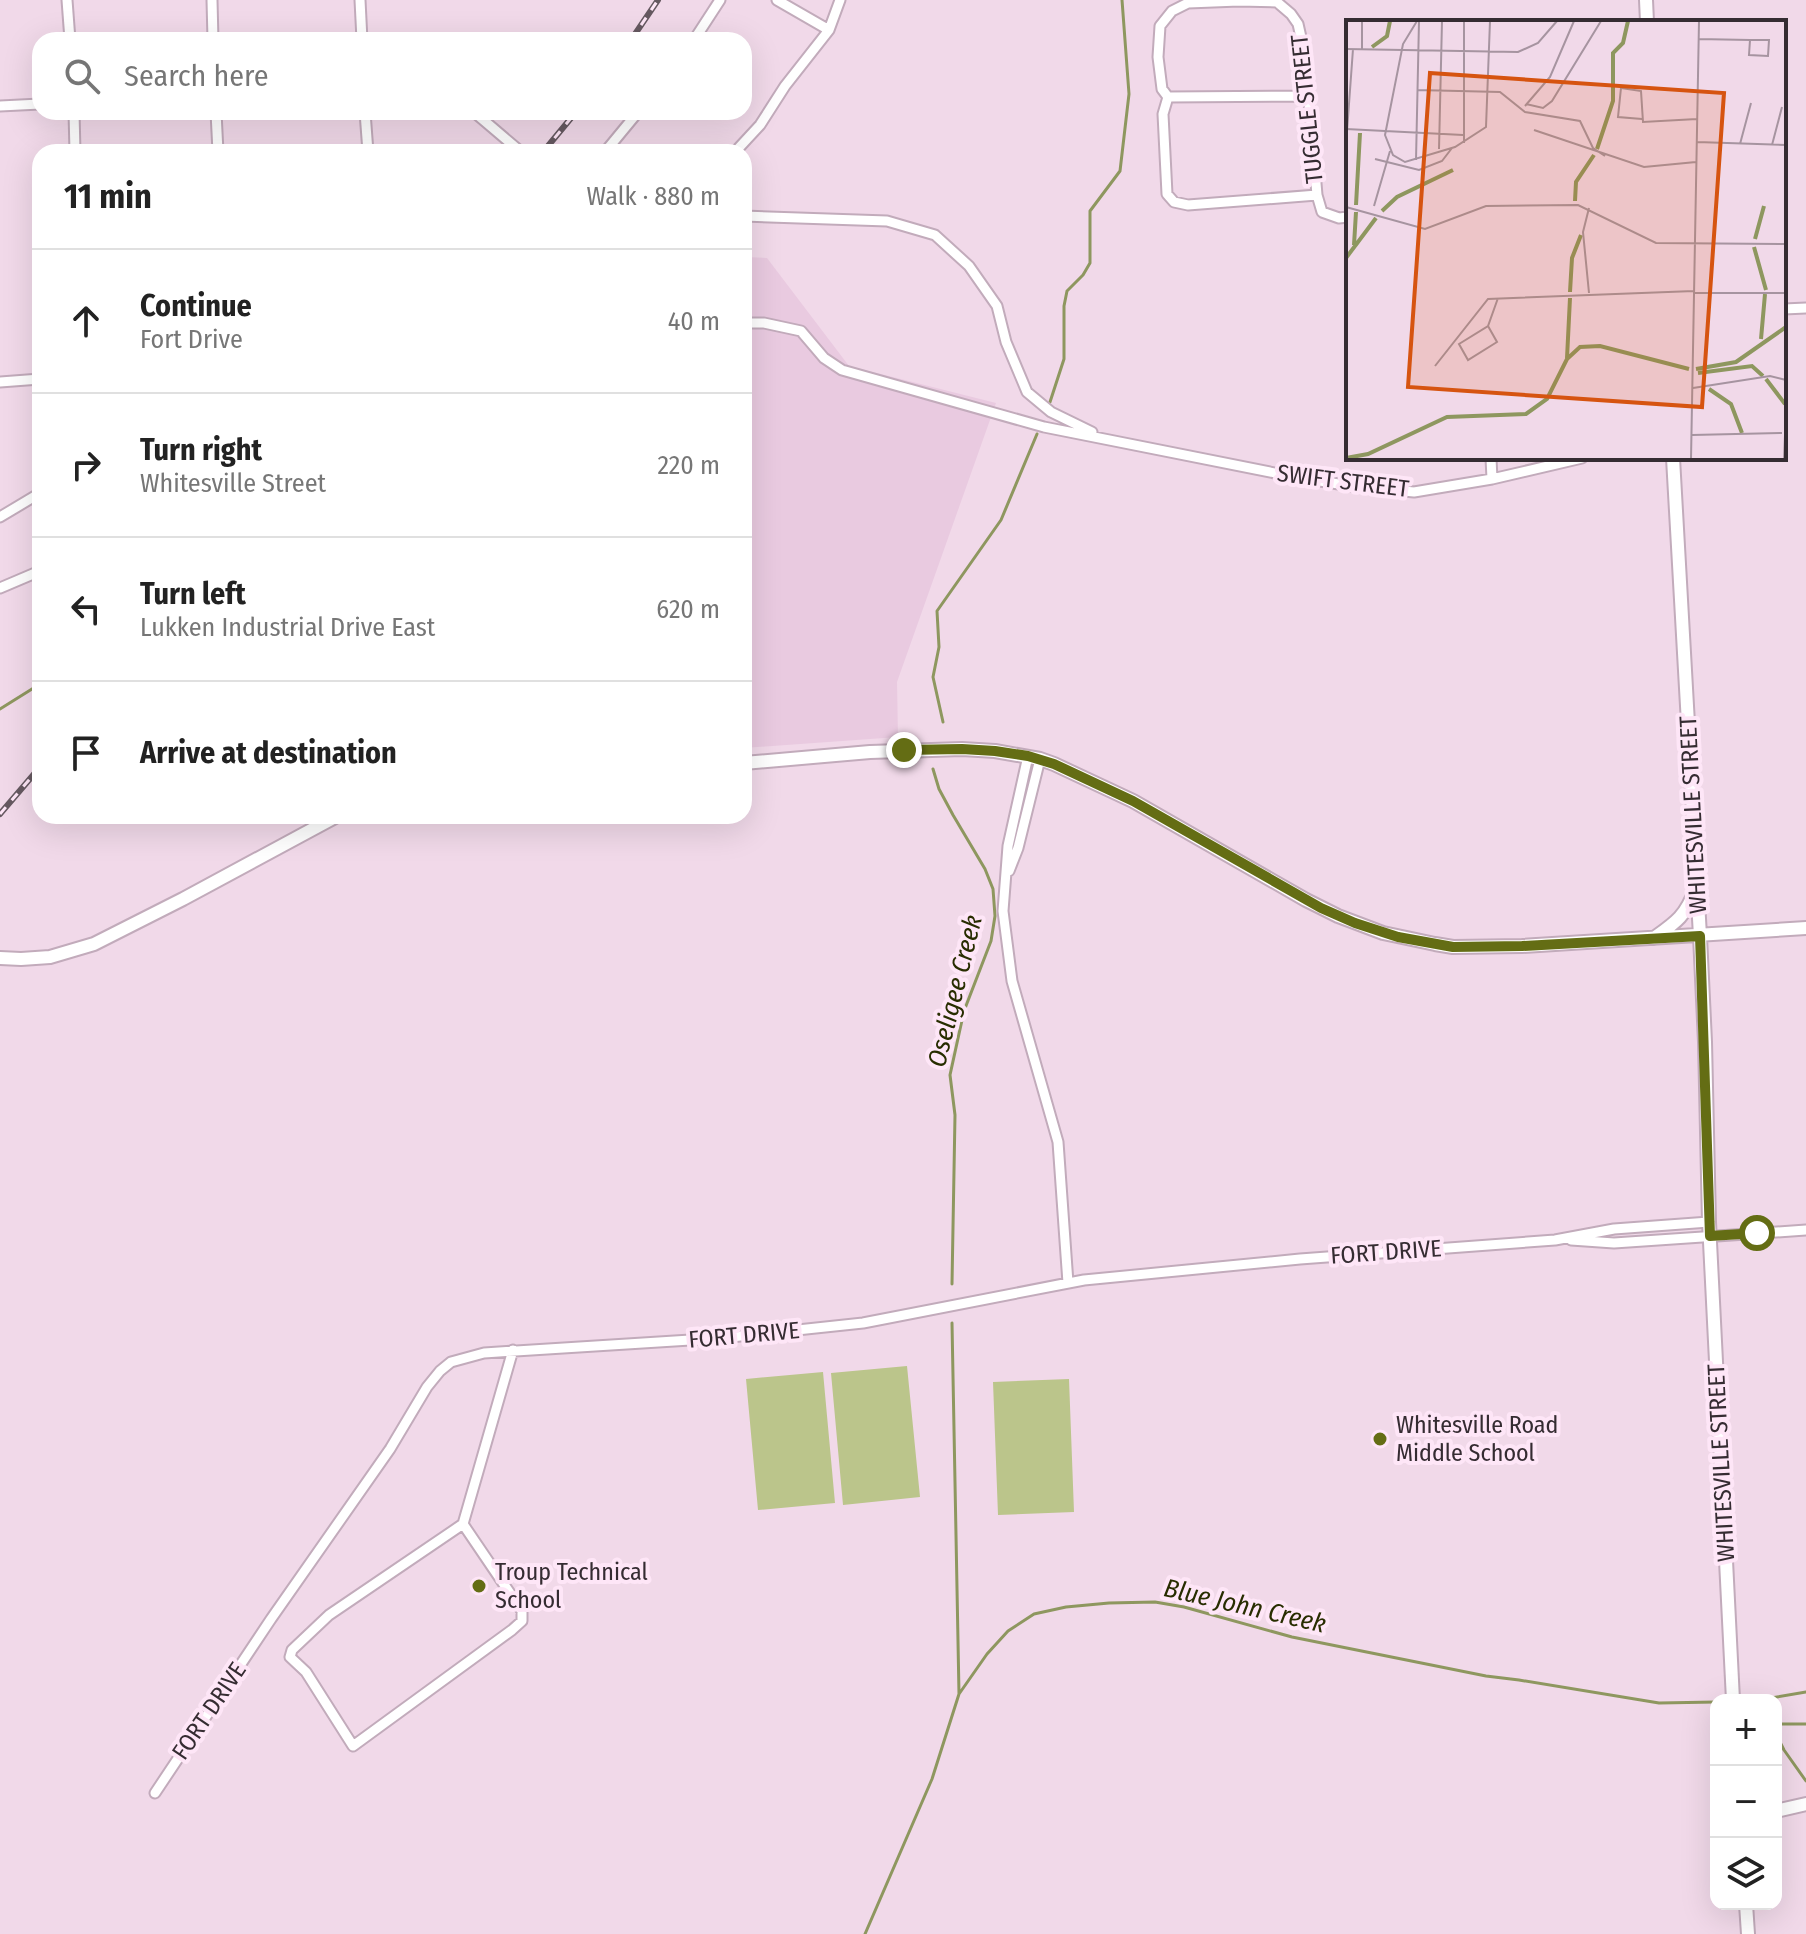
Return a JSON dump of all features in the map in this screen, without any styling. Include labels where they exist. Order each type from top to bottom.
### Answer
[{"type":"main road","points":[[1646,0],[1647,20]]},
{"type":"main road","name":"WHITESVILLE STREET","points":[[1673,460],[1700,936],[1709,1222],[1733,1694]]},
{"type":"main road","points":[[752,762],[904,750],[979,750],[1034,758],[1054,764],[1133,801],[1321,908],[1383,933],[1453,947],[1522,946],[1806,928]]},
{"type":"main road","points":[[0,958],[50,957],[94,944],[322,824]]},
{"type":"main road","points":[[1652,939],[1674,925],[1687,910],[1697,883]]},
{"type":"main road","points":[[1782,1810],[1806,1804]]},
{"type":"main road","points":[[1746,1910],[1748,1934]]},
{"type":"street","points":[[67,0],[69,32]]},
{"type":"street","points":[[212,0],[213,32]]},
{"type":"street","points":[[360,0],[362,32]]},
{"type":"street","points":[[699,32],[720,0]]},
{"type":"street","points":[[777,0],[829,30]]},
{"type":"street","points":[[742,144],[760,125],[785,86],[829,30],[840,0]]},
{"type":"street","name":"TUGGLE STREET","points":[[1317,195],[1188,205],[1174,202],[1167,194],[1163,114],[1168,97],[1162,89],[1158,57],[1160,26],[1172,11],[1188,3],[1239,1],[1277,2],[1291,14],[1298,24],[1305,55],[1317,195],[1322,212],[1346,217]]},
{"type":"street","points":[[1168,97],[1308,96]]},
{"type":"street","points":[[0,106],[32,104]]},
{"type":"street","points":[[74,120],[75,144]]},
{"type":"street","points":[[216,120],[218,144]]},
{"type":"street","points":[[366,120],[367,144]]},
{"type":"street","points":[[483,120],[512,144]]},
{"type":"street","points":[[612,144],[631,120]]},
{"type":"street","name":"SWIFT STREET","points":[[752,216],[887,221],[935,235],[969,266],[997,306],[1006,342],[1027,392],[1051,412],[1105,439]]},
{"type":"street","points":[[1786,309],[1806,308]]},
{"type":"street","name":"SWIFT STREET","points":[[752,323],[801,331],[824,358],[842,370],[1044,427],[1295,477],[1414,492],[1492,479],[1573,460]]},
{"type":"street","points":[[0,382],[32,380]]},
{"type":"street","points":[[1491,460],[1492,479]]},
{"type":"street","points":[[0,517],[32,498]]},
{"type":"street","points":[[0,588],[32,574]]},
{"type":"street","points":[[1034,758],[1018,848],[1006,878],[1003,911],[1012,981],[1058,1142],[1068,1283]]},
{"type":"street","name":"FORT DRIVE","points":[[155,1793],[390,1449],[427,1387],[451,1362],[484,1353],[513,1350],[722,1338],[863,1323],[1068,1283],[1300,1259],[1555,1240],[1614,1229],[1709,1222]]},
{"type":"street","name":"FORT DRIVE","points":[[1555,1240],[1614,1243],[1806,1230]]},
{"type":"street","points":[[463,1524],[522,1611],[522,1621],[353,1746],[306,1672],[290,1657],[292,1650],[329,1615],[463,1524],[513,1350]]},
{"type":"shaded area","points":[[752,257],[767,258],[849,366],[996,403],[897,682],[898,737],[752,747]]},
{"type":"green space","points":[[907,1366],[920,1497],[843,1505],[831,1373]]},
{"type":"green space","points":[[823,1372],[835,1503],[758,1510],[746,1379]]},
{"type":"green space","points":[[1069,1379],[1074,1512],[998,1515],[993,1382]]},
{"type":"waterway","name":"Oseligee Creek","points":[[1050,402],[1064,359],[1067,291],[1090,263],[1090,211],[1120,171],[1129,94],[1122,0]]},
{"type":"waterway","name":"Oseligee Creek","points":[[943,722],[933,677],[939,647],[937,611],[1001,520],[1037,434]]},
{"type":"waterway","points":[[0,709],[32,689]]},
{"type":"waterway","name":"Oseligee Creek","points":[[933,769],[939,789],[985,869],[993,889],[995,916],[991,941],[964,1011],[950,1075],[955,1115],[952,1284]]},
{"type":"waterway","name":"Oseligee Creek","points":[[952,1323],[959,1694]]},
{"type":"waterway","name":"Blue John Creek","points":[[865,1934],[932,1779],[959,1694],[987,1654],[1008,1631],[1034,1614],[1066,1607],[1155,1602],[1292,1637],[1486,1676],[1659,1703],[1710,1702]]},
{"type":"waterway","name":"Blue John Creek","points":[[1782,1696],[1806,1692]]},
{"type":"waterway","points":[[1782,1724],[1806,1724]]},
{"type":"waterway","points":[[1782,1746],[1806,1781]]},
{"type":"railway","points":[[636,32],[658,0]]},
{"type":"railway","points":[[550,144],[569,120]]},
{"type":"railway","points":[[0,814],[32,776]]},
{"type":"place","name":"Whitesville Road Middle School","points":[[1380,1439]]},
{"type":"place","name":"Troup Technical School","points":[[479,1586]]},
{"type":"route","points":[[904,750],[995,751],[1054,764],[1133,801],[1321,908],[1398,937],[1453,947],[1700,936],[1710,1236],[1757,1233]]}]
